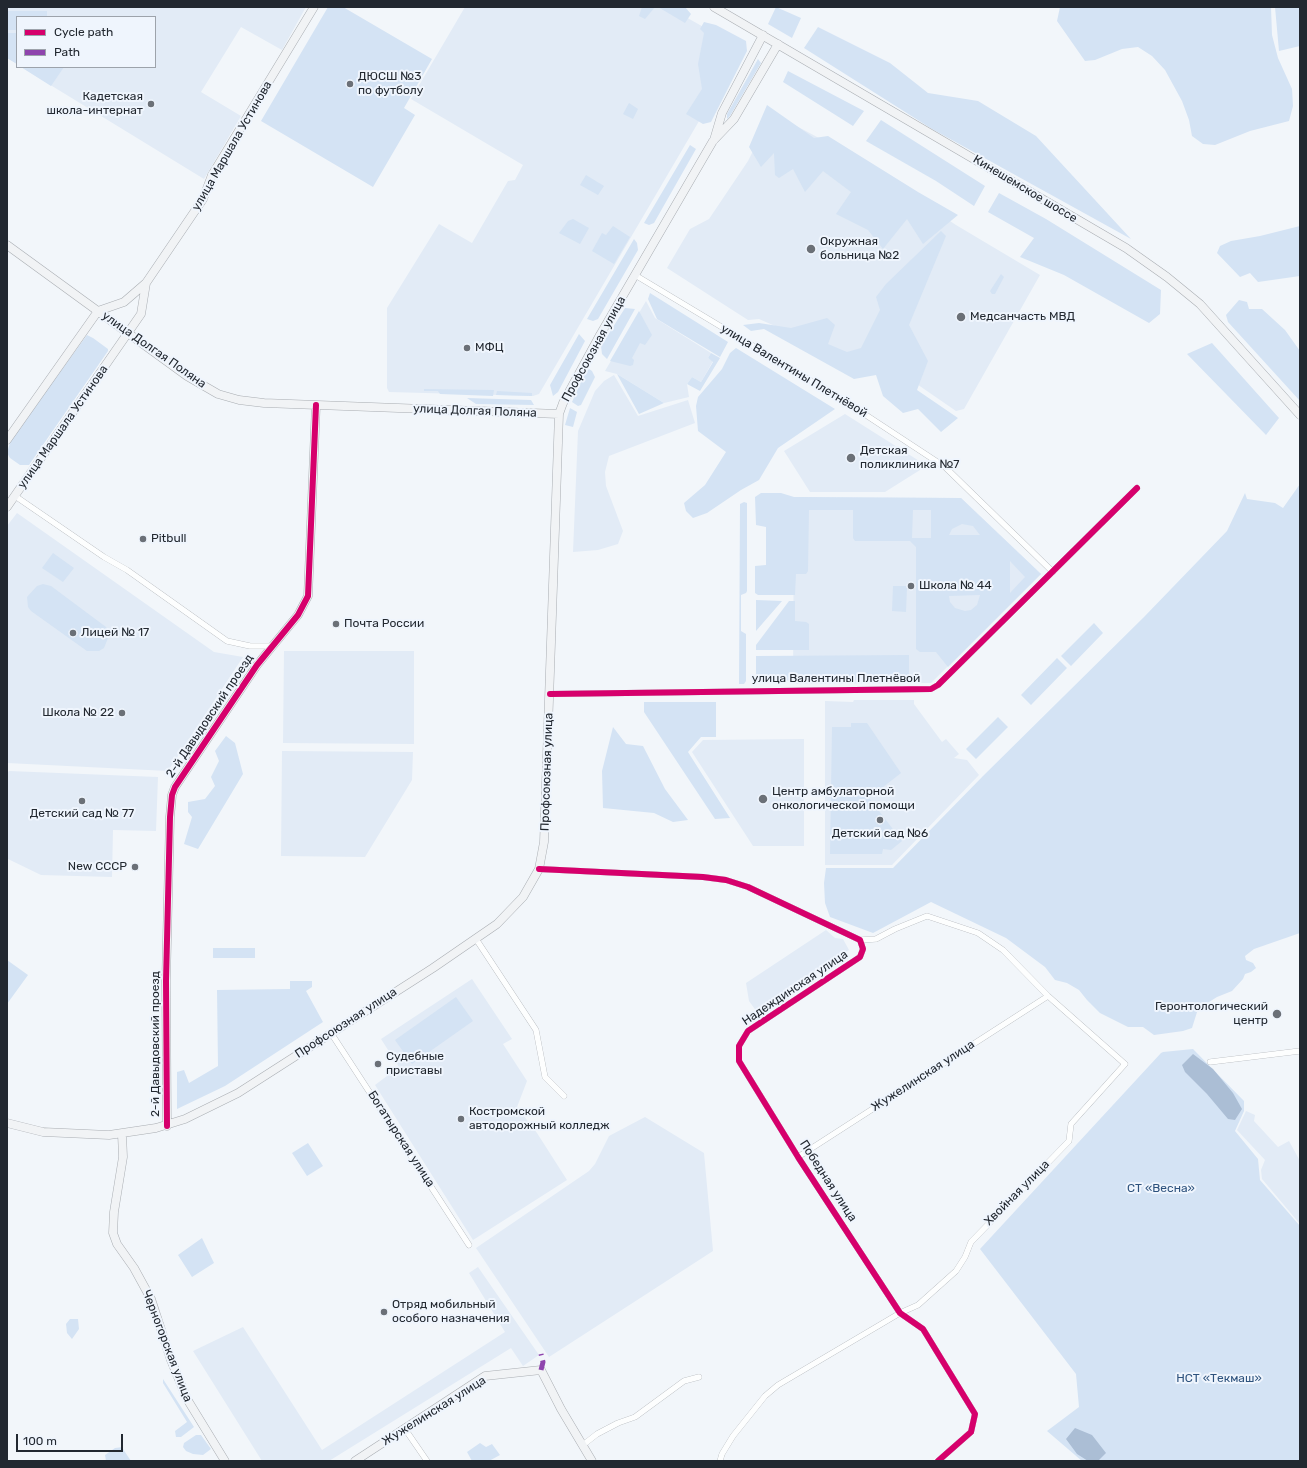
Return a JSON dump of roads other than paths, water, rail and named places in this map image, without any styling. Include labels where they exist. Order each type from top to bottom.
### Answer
[{"type":"main road","name":"улица Маршала Устинова","points":[[98,311],[124,302],[146,283],[203,199],[212,175],[314,7]]},
{"type":"main road","name":"Кинешемское шоссе","points":[[714,7],[1126,248],[1167,277],[1200,304],[1300,415]]},
{"type":"main road","points":[[713,141],[722,113],[763,35]]},
{"type":"main road","name":"Профсоюзная улица","points":[[7,1123],[43,1132],[69,1134],[122,1134],[167,1126],[203,1112],[332,1033],[476,939],[497,924],[523,897],[539,869],[544,842],[559,414],[566,396],[713,141],[734,119],[778,44]]},
{"type":"main road","name":"улица Долгая Поляна","points":[[7,245],[188,376],[218,394],[239,400],[264,403],[559,414]]},
{"type":"main road","name":"улица Маршала Устинова","points":[[7,507],[141,314],[146,283]]},
{"type":"main road","points":[[7,440],[98,311]]},
{"type":"main road","name":"2-й Давыдовский проезд","points":[[167,1126],[166,974],[170,817],[172,795],[179,781],[272,646],[298,615],[308,596],[316,405]]},
{"type":"main road","name":"Черногорская улица","points":[[122,1134],[123,1157],[114,1212],[113,1233],[117,1244],[134,1268],[151,1299],[171,1360],[187,1399],[225,1461]]},
{"type":"main road","name":"Жужелинская улица","points":[[355,1461],[485,1376],[541,1370],[561,1409],[583,1446]]},
{"type":"main road","points":[[583,1446],[592,1461]]},
{"type":"street","name":"улица Валентины Плетнёвой","points":[[635,275],[840,398],[945,467],[1053,572]]},
{"type":"street","name":"улица Валентины Плетнёвой","points":[[550,694],[931,689],[938,685],[1137,488]]},
{"type":"street","points":[[15,496],[104,557],[127,570],[227,641],[242,645],[272,646]]},
{"type":"street","points":[[539,869],[703,877],[726,880],[748,887],[860,940],[876,939],[927,916],[978,933],[989,940],[1003,950],[1048,996]]},
{"type":"street","points":[[476,939],[536,1030],[545,1077],[564,1096]]},
{"type":"street","name":"Надеждинская улица","points":[[739,1061],[739,1046],[748,1031],[860,957],[863,949],[860,940]]},
{"type":"street","name":"Хвойная улица","points":[[720,1461],[722,1454],[733,1436],[765,1396],[784,1382],[900,1313],[918,1306],[956,1271],[965,1257],[970,1242],[1069,1141],[1071,1124],[1125,1064],[1048,996]]},
{"type":"street","name":"Жужелинская улица","points":[[798,1157],[1048,996]]},
{"type":"street","name":"Богатырская улица","points":[[332,1033],[469,1245]]},
{"type":"street","points":[[1210,1062],[1300,1052]]},
{"type":"street","name":"Победная улица","points":[[739,1061],[798,1157],[900,1313]]},
{"type":"street","points":[[900,1313],[923,1330],[975,1414],[971,1432],[938,1461]]},
{"type":"street","points":[[583,1446],[597,1434],[618,1423],[636,1417],[684,1381],[699,1377]]},
{"type":"street","points":[[405,1429],[427,1461]]},
{"type":"place","name":"ДЮСШ №3 по футболу","points":[[350,84]]},
{"type":"place","name":"Кадетская школа-интернат","points":[[151,104]]},
{"type":"place","name":"Окружная больница №2","points":[[811,249]]},
{"type":"place","name":"Медсанчасть МВД","points":[[961,317]]},
{"type":"place","name":"МФЦ","points":[[467,348]]},
{"type":"place","name":"Детская поликлиника №7","points":[[851,458]]},
{"type":"place","name":"Pitbull","points":[[143,539]]},
{"type":"place","name":"Школа № 44","points":[[911,586]]},
{"type":"place","name":"Почта России","points":[[336,624]]},
{"type":"place","name":"Лицей № 17","points":[[73,633]]},
{"type":"place","name":"Школа № 22","points":[[122,713]]},
{"type":"place","name":"Центр амбулаторной онкологической помощи","points":[[763,799]]},
{"type":"place","name":"Детский сад № 77","points":[[82,801]]},
{"type":"place","name":"Детский сад №6","points":[[880,820]]},
{"type":"place","name":"New СССР","points":[[135,867]]},
{"type":"place","name":"Геронтологический центр","points":[[1277,1014]]},
{"type":"place","name":"Судебные приставы","points":[[378,1064]]},
{"type":"place","name":"Костромской автодорожный колледж","points":[[461,1119]]},
{"type":"place","name":"Отряд мобильный особого назначения","points":[[384,1312]]},
{"type":"park label","name":"СТ «Весна»","points":[[1161,1189]]},
{"type":"park label","name":"НСТ «Текмаш»","points":[[1219,1379]]}]
